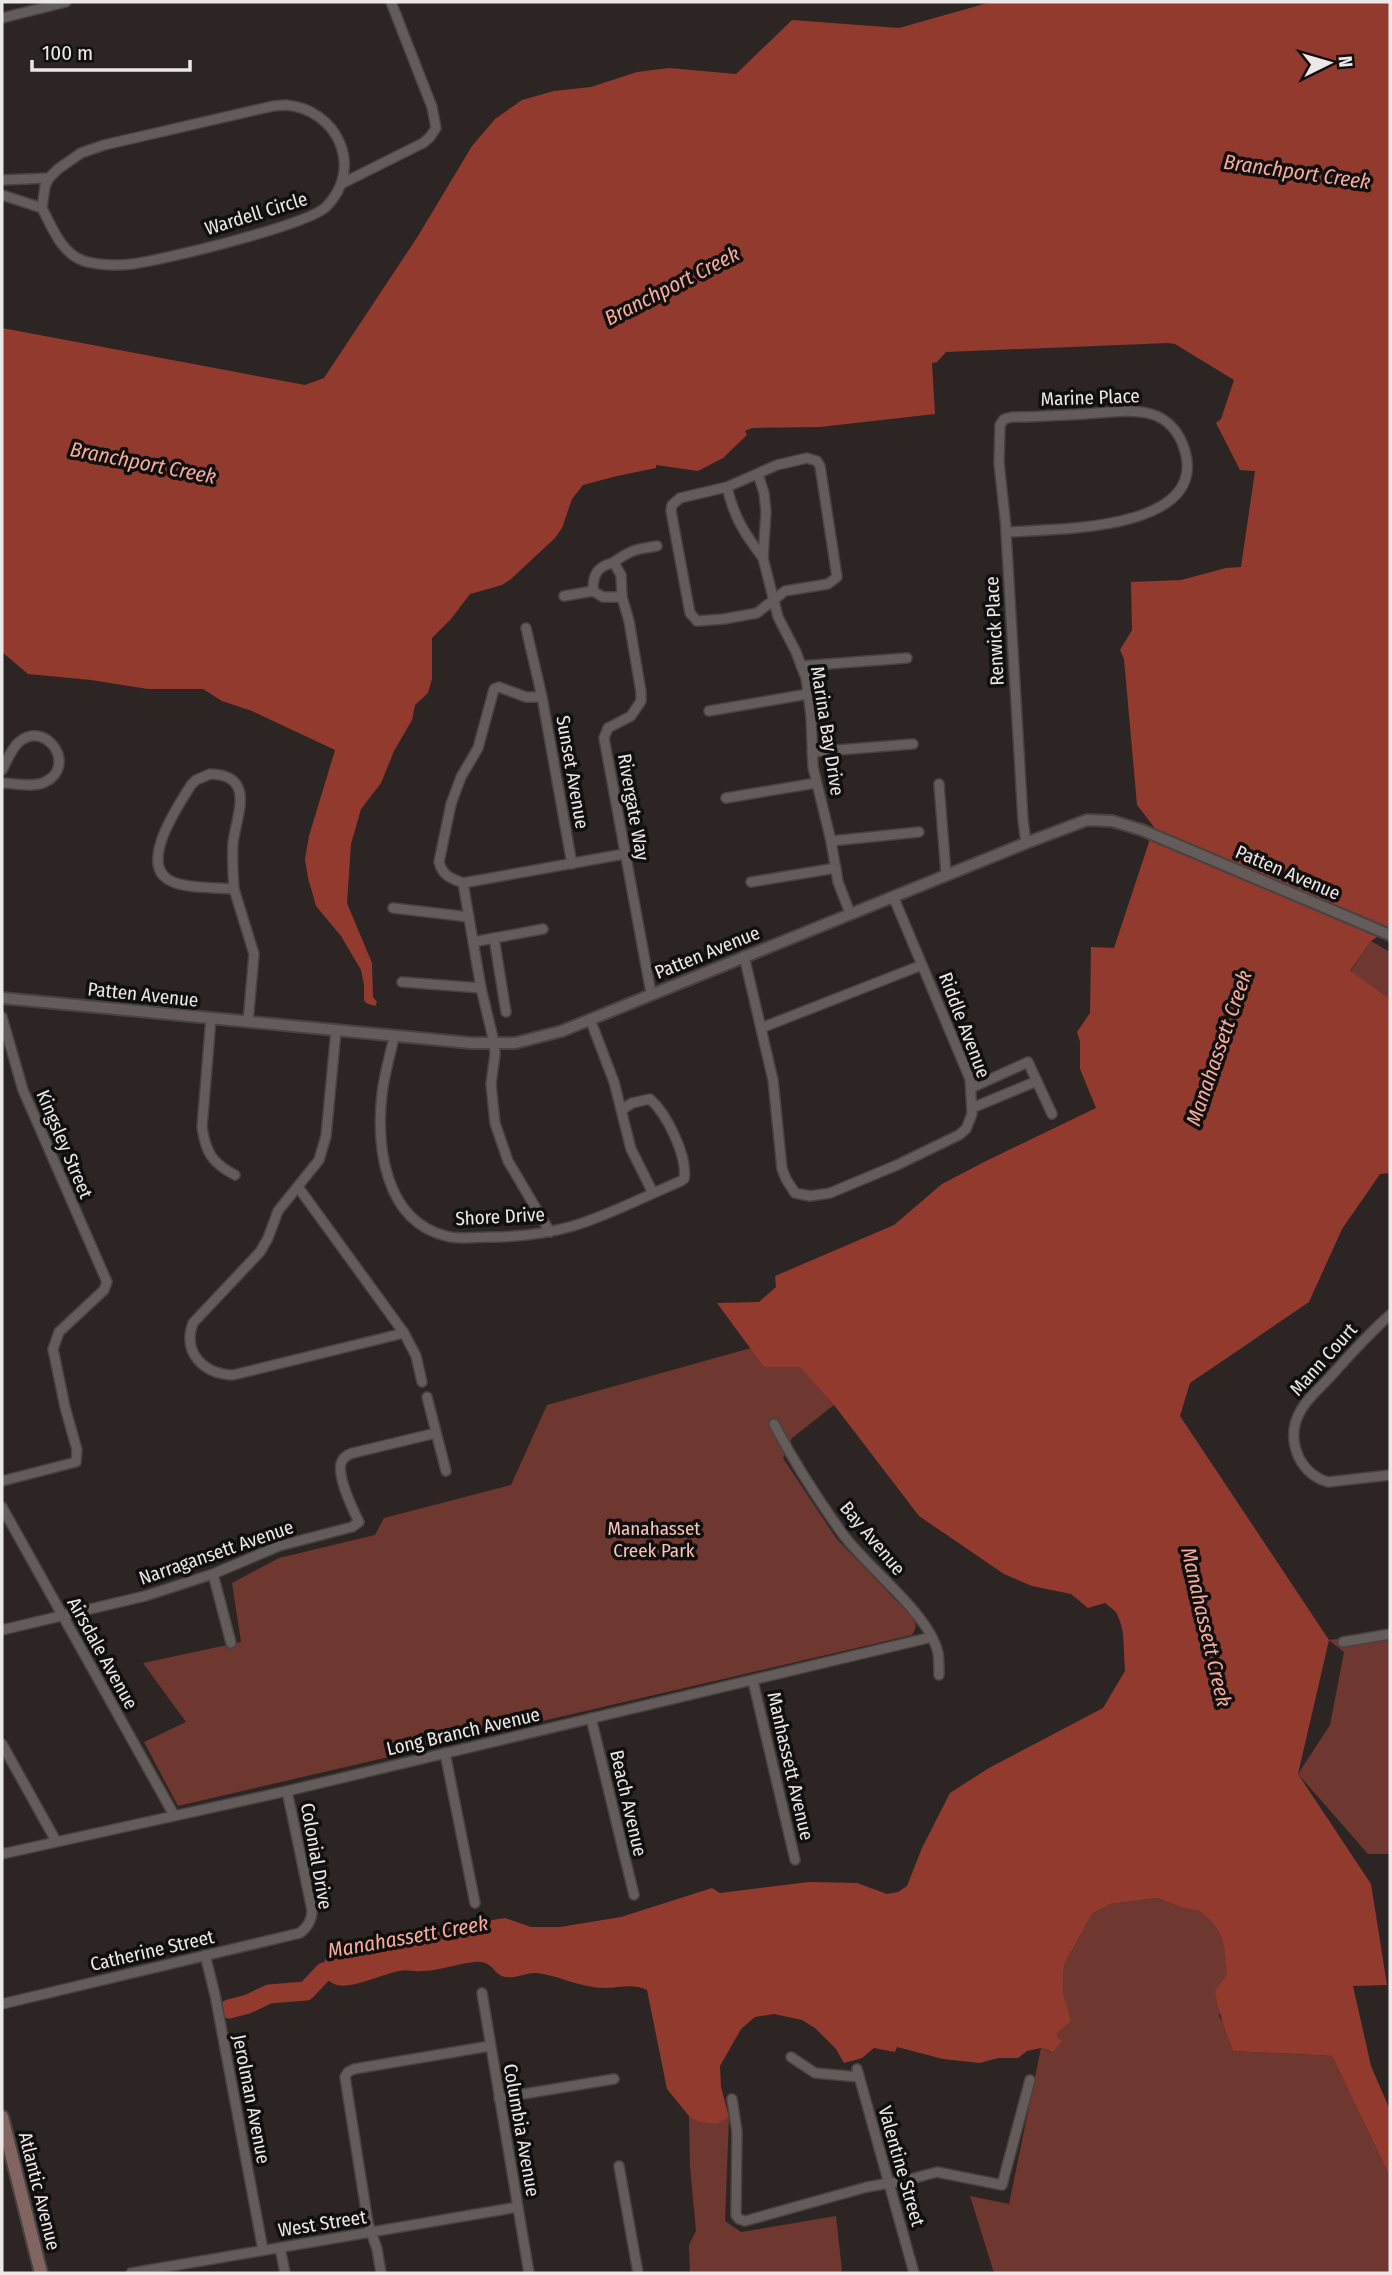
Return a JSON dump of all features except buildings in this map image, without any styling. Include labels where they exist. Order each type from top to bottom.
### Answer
[{"type":"main road","name":"Atlantic Avenue","points":[[2,2117],[41,2273]]},
{"type":"street","points":[[2,18],[41,5],[66,2]]},
{"type":"street","points":[[341,184],[423,143],[436,128],[432,107],[391,2]]},
{"type":"street","points":[[2,195],[42,208],[49,178],[76,155],[104,145],[286,105],[316,113],[331,127],[339,140],[344,159],[341,184]]},
{"type":"street","points":[[2,180],[49,178]]},
{"type":"street","name":"Wardell Circle","points":[[42,208],[63,246],[83,261],[132,264],[192,251],[290,223],[321,211],[334,198],[341,184]]},
{"type":"street","name":"Marine Place","points":[[1004,419],[1012,416],[1140,411],[1162,418],[1177,432],[1187,464],[1187,474],[1179,492],[1157,510],[1097,525],[1006,533]]},
{"type":"street","name":"Renwick Place","points":[[1004,419],[998,438],[1026,843]]},
{"type":"street","points":[[807,458],[817,461],[838,573],[834,581],[785,591],[757,613],[697,621],[690,613],[672,505],[680,498],[727,487],[790,461],[807,458]]},
{"type":"street","name":"Marina Bay Drive","points":[[758,474],[766,512],[763,558],[778,617],[801,666],[808,694],[816,783],[838,882],[850,913]]},
{"type":"street","points":[[727,487],[740,527],[763,558]]},
{"type":"street","points":[[593,591],[594,578],[604,566],[614,563],[628,552],[657,547]]},
{"type":"street","name":"Rivergate Way","points":[[614,563],[621,575],[622,597],[629,621],[641,701],[632,716],[608,728],[604,738],[650,993]]},
{"type":"street","points":[[564,596],[593,591],[603,597],[622,597]]},
{"type":"street","points":[[526,628],[542,697]]},
{"type":"street","points":[[801,666],[908,658]]},
{"type":"street","name":"Sunset Avenue","points":[[463,883],[446,876],[441,871],[439,862],[461,777],[478,748],[492,692],[499,687],[526,697],[542,697],[572,864]]},
{"type":"street","points":[[709,710],[808,694]]},
{"type":"street","points":[[2,770],[15,747],[27,737],[41,737],[57,750],[57,771],[45,782],[2,783]]},
{"type":"street","points":[[812,752],[913,744]]},
{"type":"street","points":[[234,888],[175,883],[162,873],[159,862],[159,844],[165,829],[191,785],[210,774],[226,776],[238,789],[241,797],[233,842],[234,888],[254,954],[248,1022]]},
{"type":"street","points":[[726,798],[816,783]]},
{"type":"street","points":[[939,785],[946,874]]},
{"type":"street","name":"Patten Avenue","points":[[2,998],[471,1044],[515,1043],[562,1031],[946,874],[1087,820],[1112,821],[1142,830],[1390,935]]},
{"type":"street","points":[[831,841],[919,832]]},
{"type":"street","points":[[550,1231],[499,1141],[492,1104],[494,1042],[481,988],[463,883],[624,855]]},
{"type":"street","points":[[751,882],[836,867]]},
{"type":"street","name":"Riddle Avenue","points":[[893,896],[955,1042],[971,1088],[972,1108],[1037,1081]]},
{"type":"street","points":[[393,908],[469,916]]},
{"type":"street","points":[[473,942],[543,929]]},
{"type":"street","points":[[494,938],[506,1012]]},
{"type":"street","points":[[744,956],[773,1080],[782,1169],[795,1193],[810,1196],[830,1193],[897,1165],[959,1135],[970,1121],[972,1108]]},
{"type":"street","points":[[761,1028],[922,965]]},
{"type":"street","points":[[402,982],[481,988]]},
{"type":"street","name":"Kingsley Street","points":[[2,1017],[23,1090],[107,1282],[104,1290],[59,1332],[53,1349],[77,1450],[76,1462],[2,1481]]},
{"type":"street","points":[[211,1018],[201,1127],[212,1158],[218,1166],[235,1175]]},
{"type":"street","points":[[590,1019],[614,1082],[631,1149],[653,1193]]},
{"type":"street","points":[[336,1031],[325,1145],[319,1160],[278,1211],[260,1252],[193,1323],[190,1344],[197,1358],[212,1372],[233,1375],[404,1333]]},
{"type":"street","name":"Shore Drive","points":[[394,1037],[384,1078],[380,1121],[382,1145],[394,1194],[403,1209],[429,1230],[451,1237],[517,1237],[550,1231],[589,1221],[684,1179],[684,1167],[674,1137],[658,1106],[650,1099],[632,1103],[622,1110]]},
{"type":"street","points":[[971,1088],[1028,1062],[1052,1114]]},
{"type":"street","points":[[298,1187],[404,1333],[416,1356],[422,1382]]},
{"type":"street","name":"Mann Court","points":[[1390,1315],[1305,1404],[1295,1424],[1294,1437],[1300,1459],[1313,1475],[1321,1480],[1328,1482],[1390,1475]]},
{"type":"street","points":[[427,1397],[446,1471]]},
{"type":"street","name":"Bay Avenue","points":[[774,1424],[797,1467],[844,1536],[920,1619],[932,1637],[938,1654],[939,1675]]},
{"type":"street","name":"Narragansett Avenue","points":[[2,1630],[145,1596],[213,1574],[270,1549],[344,1530],[359,1522],[344,1487],[340,1468],[342,1461],[357,1452],[436,1433]]},
{"type":"street","name":"Airsdale Avenue","points":[[2,1507],[174,1815]]},
{"type":"street","points":[[213,1574],[231,1643]]},
{"type":"street","points":[[1343,1642],[1390,1634]]},
{"type":"street","name":"Long Branch Avenue","points":[[2,1854],[287,1791],[932,1637]]},
{"type":"street","name":"Manhassett Avenue","points":[[753,1681],[795,1860]]},
{"type":"street","name":"Beach Avenue","points":[[591,1718],[634,1895]]},
{"type":"street","points":[[2,1744],[57,1841]]},
{"type":"street","points":[[445,1753],[475,1903]]},
{"type":"street","name":"Colonial Drive","points":[[287,1791],[312,1910],[308,1927]]},
{"type":"street","name":"Catherine Street","points":[[2,2004],[300,1933],[308,1927]]},
{"type":"street","name":"Jerolman Avenue","points":[[205,1955],[263,2250]]},
{"type":"street","name":"Columbia Avenue","points":[[482,1993],[529,2273]]},
{"type":"street","points":[[381,2273],[345,2082],[348,2072],[491,2046]]},
{"type":"street","name":"Valentine Street","points":[[791,2057],[815,2073],[858,2073],[914,2273]]},
{"type":"street","points":[[499,2098],[614,2079]]},
{"type":"street","points":[[732,2099],[737,2132],[736,2215],[745,2221],[867,2187],[944,2172],[1002,2185],[1030,2080]]},
{"type":"street","points":[[619,2166],[638,2273]]},
{"type":"street","name":"West Street","points":[[131,2273],[518,2207]]},
{"type":"street","points":[[280,2248],[285,2273]]},
{"type":"green space","points":[[1371,941],[1390,952],[1390,999],[1350,972]]},
{"type":"green space","name":"Manahasset Creek Park","points":[[751,1348],[764,1367],[800,1366],[834,1405],[792,1438],[783,1458],[836,1538],[914,1619],[916,1627],[912,1635],[178,1806],[144,1742],[186,1722],[143,1663],[241,1642],[232,1583],[279,1558],[375,1535],[384,1518],[511,1485],[547,1405]]},
{"type":"green space","points":[[1390,1632],[1390,1854],[1368,1854],[1298,1774],[1330,1725],[1344,1652],[1329,1640]]},
{"type":"green space","points":[[1157,1898],[1199,1911],[1219,1932],[1228,1976],[1219,2016],[1225,2025],[1233,2051],[1332,2056],[1390,2177],[1390,2273],[994,2273],[970,2196],[1009,2204],[1041,2048],[1051,2052],[1057,2033],[1070,2021],[1063,1993],[1064,1965],[1092,1914],[1110,1904]]},
{"type":"green space","points":[[689,2116],[729,2117],[725,2221],[741,2232],[836,2216],[842,2271],[690,2273],[689,2245],[696,2231],[690,2167]]},
{"type":"water","name":"Branchport Creek","points":[[991,2],[1390,2],[1390,929],[1371,941],[1350,971],[1390,999],[1390,1173],[1380,1174],[1342,1229],[1309,1302],[1190,1383],[1180,1416],[1329,1640],[1298,1774],[1371,1884],[1387,1985],[1353,1986],[1371,2066],[1390,2110],[1390,2177],[1332,2056],[1233,2051],[1215,1991],[1227,1975],[1224,1946],[1219,1932],[1199,1911],[1157,1898],[1110,1904],[1092,1914],[1064,1965],[1063,1993],[1071,2021],[1057,2033],[1057,2037],[1062,2041],[1053,2052],[1041,2048],[1027,2051],[1018,2058],[998,2058],[980,2063],[943,2059],[897,2047],[895,2052],[874,2048],[862,2058],[844,2063],[836,2049],[815,2028],[802,2020],[774,2014],[755,2017],[741,2029],[720,2066],[721,2087],[729,2117],[716,2124],[700,2122],[689,2116],[667,2089],[647,1990],[642,1988],[596,1987],[537,1973],[505,1977],[481,1962],[427,1971],[402,1970],[343,1986],[330,1982],[324,1971],[329,1953],[340,1945],[505,1918],[531,1927],[560,1927],[621,1917],[712,1888],[720,1893],[809,1882],[857,1883],[887,1894],[898,1892],[907,1886],[922,1848],[950,1793],[989,1768],[1103,1708],[1125,1671],[1123,1633],[1116,1612],[1105,1603],[1088,1608],[1071,1594],[1032,1586],[1004,1574],[919,1516],[834,1405],[800,1367],[764,1367],[717,1303],[759,1302],[776,1287],[775,1276],[894,1225],[942,1184],[1096,1108],[1080,1069],[1080,1042],[1077,1032],[1090,1013],[1091,947],[1114,948],[1154,827],[1137,805],[1124,659],[1120,650],[1132,630],[1131,582],[1181,580],[1226,568],[1241,567],[1255,471],[1240,470],[1216,423],[1221,419],[1234,380],[1175,344],[1168,343],[946,352],[937,362],[932,363],[935,414],[820,427],[752,428],[745,431],[747,435],[723,458],[698,471],[656,465],[656,468],[583,485],[572,499],[562,528],[555,538],[502,585],[470,594],[432,638],[432,679],[428,693],[415,705],[412,720],[394,751],[381,783],[361,809],[351,844],[347,903],[372,963],[373,997],[377,1002],[375,1006],[364,1000],[361,970],[341,936],[316,906],[305,859],[309,836],[335,750],[252,711],[222,701],[203,689],[148,689],[28,674],[2,652],[2,328],[305,385],[324,378],[418,236],[472,146],[495,119],[522,100],[554,91],[591,87],[637,72],[669,68],[736,74],[792,20],[899,28]]},
{"type":"waterway","name":"Manahassett Creek","points":[[229,2009],[269,1994],[306,1991],[324,1972],[349,1968]]}]
